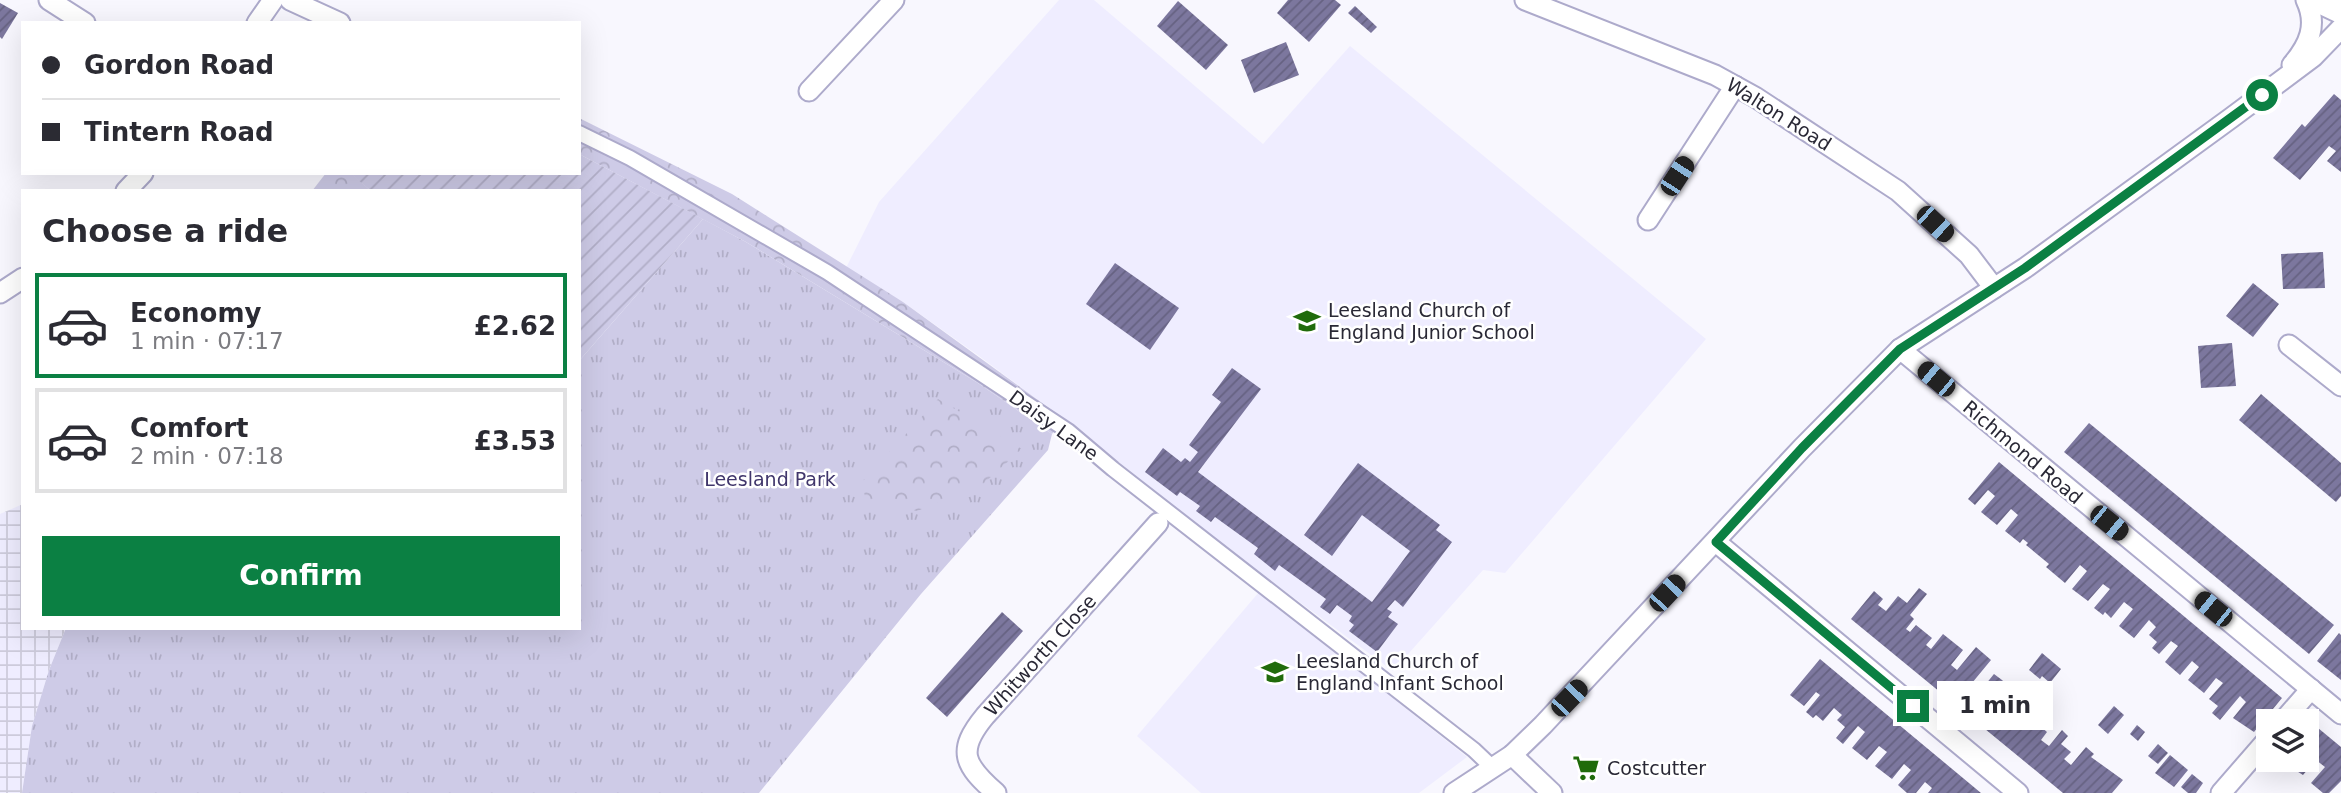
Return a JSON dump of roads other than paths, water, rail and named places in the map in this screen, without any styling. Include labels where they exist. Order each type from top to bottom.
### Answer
[{"type":"main road","points":[[2320,0],[2341,10]]},
{"type":"street","points":[[49,0],[82,21]]},
{"type":"street","points":[[258,21],[273,0]]},
{"type":"street","points":[[290,0],[336,21]]},
{"type":"street","points":[[809,92],[894,0]]},
{"type":"street","name":"Walton Road","points":[[1525,0],[1715,75],[1735,86],[1898,191],[1969,255],[1994,288]]},
{"type":"street","points":[[2262,95],[2287,71],[2309,39],[2312,20],[2306,0]]},
{"type":"street","points":[[2313,57],[2341,28]]},
{"type":"street","points":[[1454,793],[1511,755],[1582,684],[1802,448],[1900,349],[1994,288],[2341,37]]},
{"type":"street","points":[[1648,220],[1735,86]]},
{"type":"street","name":"Daisy Lane","points":[[581,134],[630,158],[827,272],[1068,430],[1112,470],[1474,750],[1493,768]]},
{"type":"street","points":[[128,189],[141,175]]},
{"type":"street","points":[[0,293],[21,279]]},
{"type":"street","points":[[2289,345],[2341,386]]},
{"type":"street","name":"Richmond Road","points":[[1900,349],[2341,714]]},
{"type":"street","name":"Whitworth Close","points":[[996,793],[970,766],[967,756],[970,736],[1158,523]]},
{"type":"street","points":[[1716,542],[2018,793]]},
{"type":"street","points":[[2294,709],[2311,689]]},
{"type":"street","points":[[2221,793],[2256,753]]},
{"type":"street","points":[[1511,755],[1552,793]]},
{"type":"place","name":"Leesland Church of England Junior School","points":[[1307,321]]},
{"type":"place","name":"Leesland Church of England Infant School","points":[[1275,672]]},
{"type":"place","name":"Costcutter","points":[[1586,768]]},
{"type":"park label","name":"Leesland Park","points":[[770,479]]}]
